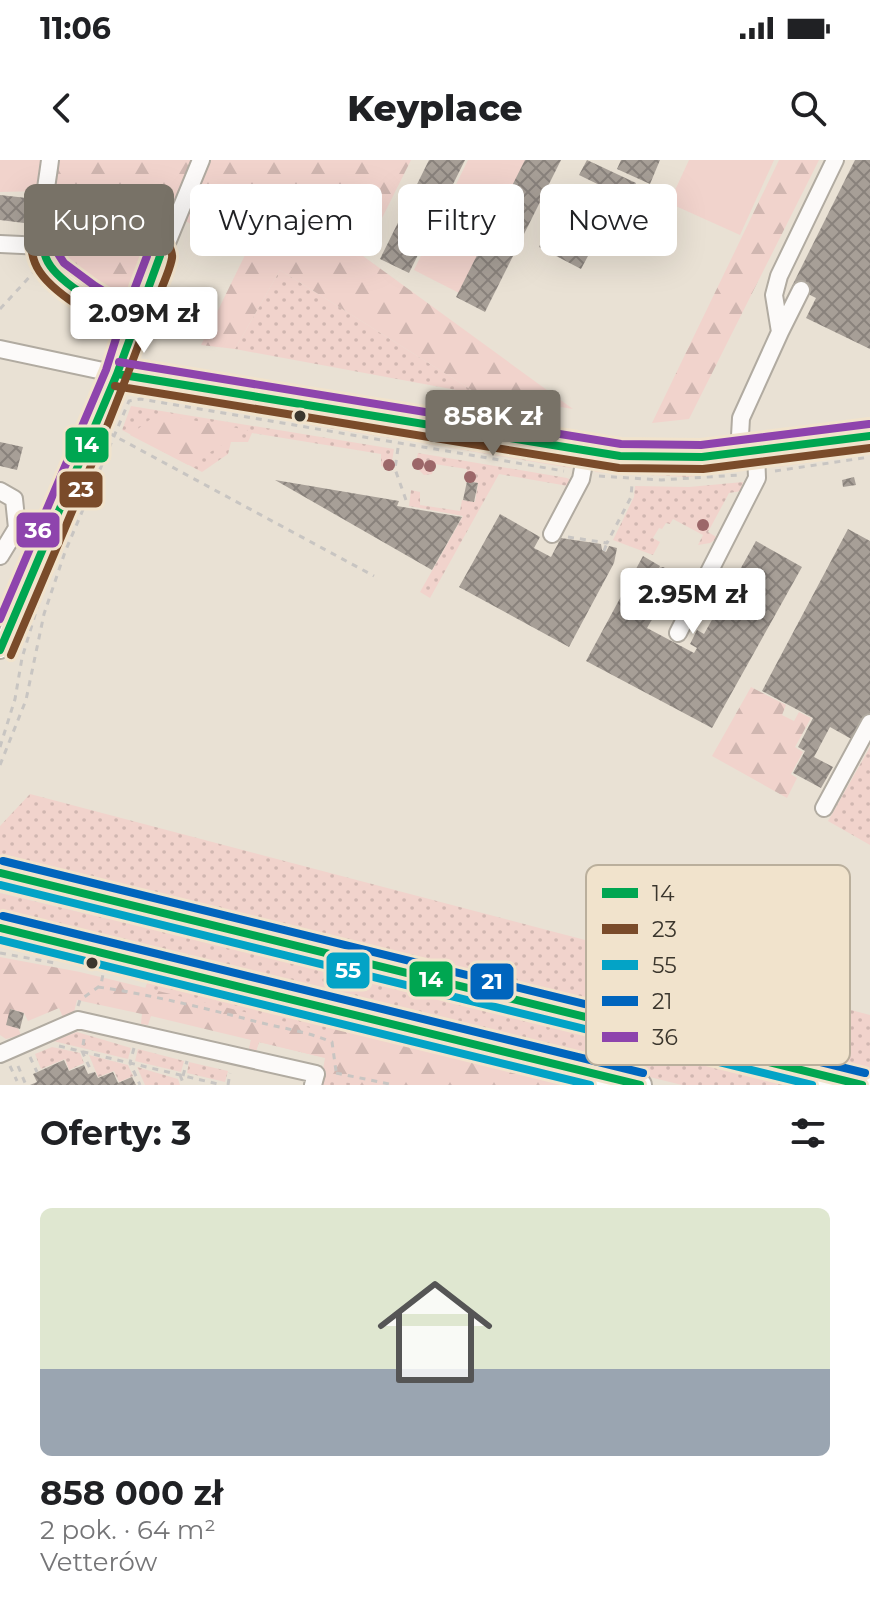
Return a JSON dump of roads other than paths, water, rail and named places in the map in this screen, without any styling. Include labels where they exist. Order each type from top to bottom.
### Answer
[{"type":"main road","points":[[0,873],[586,1016]]},
{"type":"main road","points":[[0,928],[640,1085]]},
{"type":"main road","points":[[781,1065],[862,1085]]},
{"type":"street","points":[[47,184],[50,160]]},
{"type":"street","points":[[174,223],[201,160]]},
{"type":"street","points":[[780,332],[774,306],[779,276],[835,160]]},
{"type":"street","points":[[0,244],[24,248]]},
{"type":"street","points":[[47,256],[55,272],[117,315],[134,323]]},
{"type":"street","points":[[0,650],[102,428],[134,323],[160,256]]},
{"type":"street","points":[[678,633],[757,478],[741,418],[801,290]]},
{"type":"street","points":[[0,349],[117,374],[586,453],[666,458],[748,453],[870,436]]},
{"type":"street","points":[[557,535],[581,479],[586,453]]},
{"type":"street","points":[[0,491],[14,499],[17,528],[0,556]]},
{"type":"street","points":[[824,808],[870,723]]},
{"type":"street","points":[[8,1058],[78,1020],[315,1079]]}]
